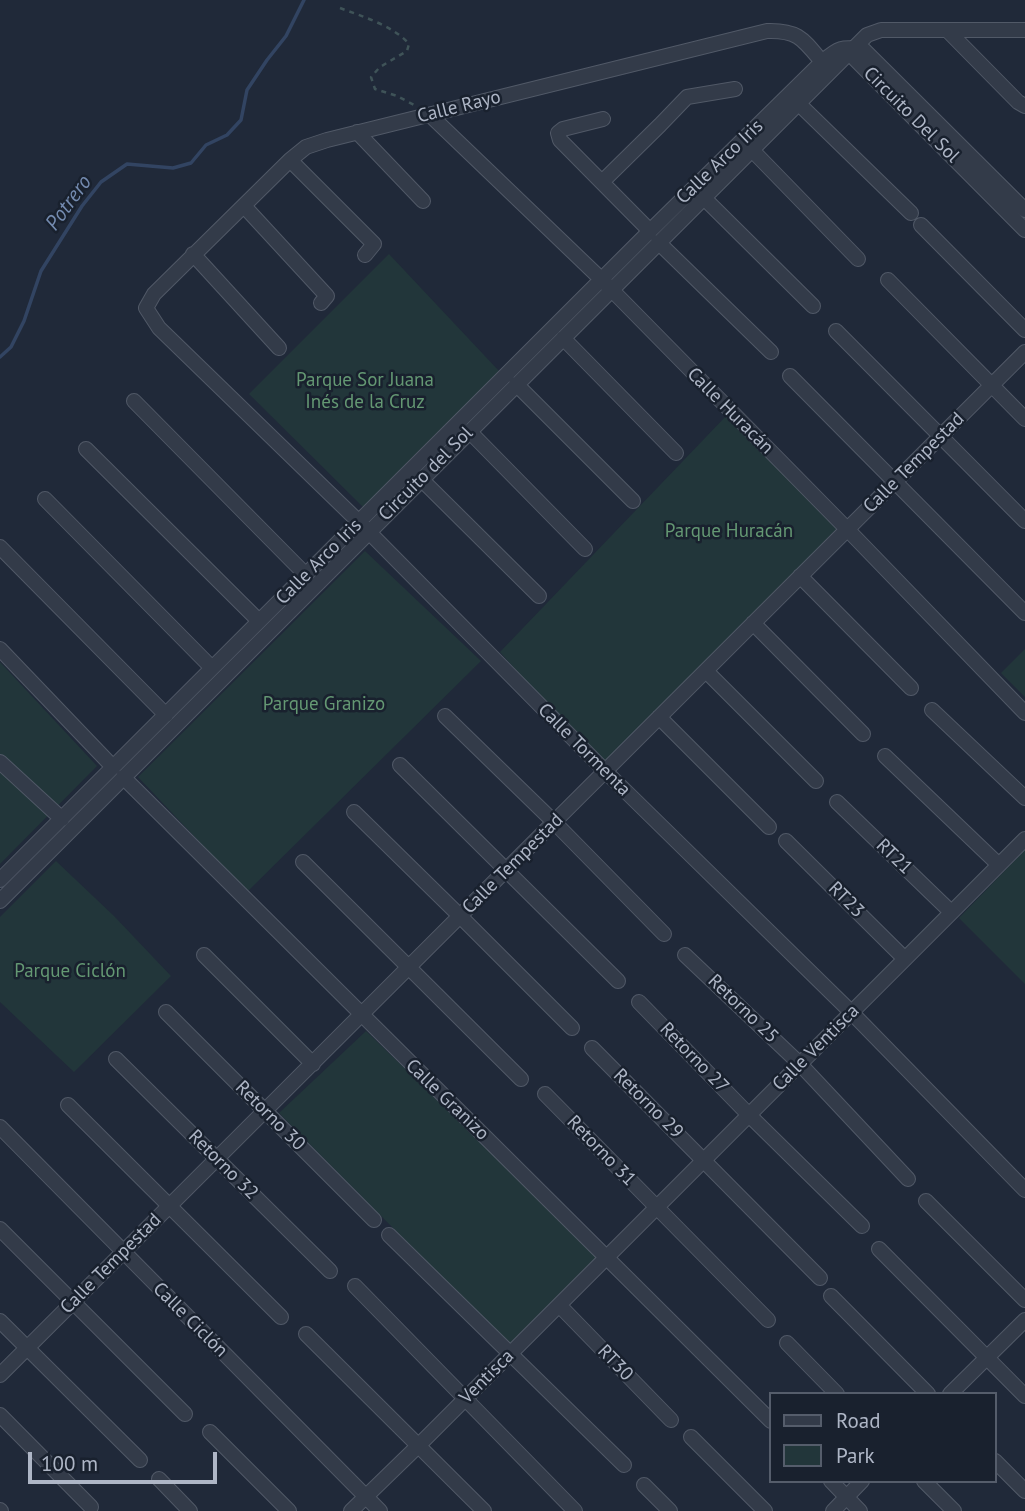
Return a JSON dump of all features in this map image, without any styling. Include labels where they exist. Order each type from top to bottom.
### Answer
[{"type":"street","name":"Calle Rayo","points":[[146,308],[154,295],[194,254],[306,147],[766,31],[783,30],[797,36],[822,62]]},
{"type":"street","points":[[852,48],[867,35],[881,30],[1025,30]]},
{"type":"street","points":[[948,31],[1025,106]]},
{"type":"street","name":"Calle Arco Iris","points":[[0,880],[35,855],[62,819],[118,772],[166,715],[306,575],[364,527],[654,237],[822,62],[837,50],[852,48]]},
{"type":"street","name":"Circuito del Sol","points":[[654,237],[704,197],[852,48]]},
{"type":"street","name":"Circuito Del Sol","points":[[1025,210],[864,50],[852,48],[855,59],[1025,230]]},
{"type":"street","points":[[602,182],[687,97],[735,89]]},
{"type":"street","points":[[797,103],[911,213]]},
{"type":"street","name":"Calle Huracán","points":[[430,115],[606,285],[1025,713]]},
{"type":"street","points":[[603,119],[563,129],[558,133],[560,140],[771,352]]},
{"type":"street","points":[[357,132],[423,201]]},
{"type":"street","points":[[751,149],[859,259]]},
{"type":"street","points":[[290,160],[374,244],[365,255]]},
{"type":"street","points":[[704,197],[813,306]]},
{"type":"street","points":[[244,206],[327,296],[321,303]]},
{"type":"street","points":[[920,225],[1025,330]]},
{"type":"street","points":[[194,254],[279,348]]},
{"type":"street","points":[[888,281],[1025,419]]},
{"type":"street","name":"Circuito del Sol","points":[[0,901],[35,855],[364,527],[421,479],[563,338],[606,285]]},
{"type":"street","name":"Calle Tormenta","points":[[146,308],[159,327],[364,527],[605,771],[852,1012],[1025,1190]]},
{"type":"street","points":[[836,331],[1025,521]]},
{"type":"street","points":[[563,338],[676,453]]},
{"type":"street","name":"Calle Tempestad","points":[[0,1375],[1025,352]]},
{"type":"street","points":[[790,376],[1025,613]]},
{"type":"street","points":[[516,384],[633,501]]},
{"type":"street","points":[[134,401],[306,575]]},
{"type":"street","points":[[469,431],[586,549]]},
{"type":"street","points":[[86,449],[259,621]]},
{"type":"street","points":[[421,479],[539,596]]},
{"type":"street","points":[[45,499],[212,668]]},
{"type":"street","points":[[0,547],[166,715]]},
{"type":"street","points":[[800,576],[911,688]]},
{"type":"street","points":[[753,623],[863,734]]},
{"type":"street","name":"Calle Granizo","points":[[0,649],[118,772],[360,1015],[769,1419]]},
{"type":"street","points":[[706,671],[816,781]]},
{"type":"street","points":[[932,710],[1025,798]]},
{"type":"street","points":[[445,716],[664,934]]},
{"type":"street","points":[[659,717],[769,827]]},
{"type":"street","points":[[885,756],[999,865]]},
{"type":"street","points":[[0,762],[62,819]]},
{"type":"street","points":[[400,765],[618,981]]},
{"type":"street","name":"RT21","points":[[837,802],[951,912]]},
{"type":"street","points":[[354,812],[572,1028]]},
{"type":"street","name":"Calle Ventisca","points":[[607,1257],[1025,839]]},
{"type":"street","name":"RT23","points":[[786,841],[905,958]]},
{"type":"street","points":[[303,862],[522,1079]]},
{"type":"street","name":"Retorno 25","points":[[685,954],[800,1064],[908,1179]]},
{"type":"street","points":[[204,955],[313,1064]]},
{"type":"street","name":"Retorno 27","points":[[639,1002],[862,1226]]},
{"type":"street","name":"Retorno 30","points":[[166,1012],[374,1220]]},
{"type":"street","name":"Retorno 29","points":[[593,1048],[820,1278]]},
{"type":"street","name":"Retorno 32","points":[[116,1059],[330,1271]]},
{"type":"street","name":"Retorno 31","points":[[545,1094],[768,1320]]},
{"type":"street","points":[[68,1105],[281,1317]]},
{"type":"street","name":"Calle Ciclón","points":[[0,1127],[380,1511]]},
{"type":"street","points":[[926,1201],[1025,1300]]},
{"type":"street","points":[[0,1229],[185,1414]]},
{"type":"street","points":[[389,1235],[624,1465]]},
{"type":"street","points":[[879,1249],[1025,1396]]},
{"type":"street","name":"Ventisca","points":[[365,1497],[607,1257]]},
{"type":"street","points":[[355,1286],[575,1511]]},
{"type":"street","points":[[831,1296],[926,1392]]},
{"type":"street","name":"RT30","points":[[559,1305],[671,1420]]},
{"type":"street","points":[[952,1392],[1025,1320]]},
{"type":"street","points":[[0,1321],[140,1461]]},
{"type":"street","points":[[306,1335],[484,1511]]},
{"type":"street","points":[[787,1343],[835,1392]]},
{"type":"street","points":[[0,1415],[91,1507]]},
{"type":"street","points":[[210,1432],[289,1511]]},
{"type":"street","points":[[691,1437],[765,1511]]},
{"type":"street","points":[[997,1463],[1025,1491]]},
{"type":"street","points":[[159,1479],[190,1511]]},
{"type":"street","points":[[833,1483],[860,1511]]},
{"type":"street","points":[[832,1511],[860,1483]]},
{"type":"street","points":[[926,1483],[954,1511]]},
{"type":"street","points":[[644,1485],[670,1511]]},
{"type":"street","points":[[351,1511],[365,1497]]},
{"type":"path","points":[[340,8],[370,19],[404,38],[409,44],[407,51],[380,67],[371,77],[374,89],[414,104],[420,111],[430,115]]},
{"type":"green space","name":"Parque Sor Juana Inés de la Cruz","points":[[389,254],[499,371],[365,509],[249,394]]},
{"type":"green space","name":"Parque Huracán","points":[[728,414],[847,529],[605,771],[500,652]]},
{"type":"green space","name":"Parque Granizo","points":[[365,551],[481,661],[247,892],[138,777]]},
{"type":"green space","points":[[1025,649],[1025,697],[1001,673]]},
{"type":"green space","points":[[0,662],[97,766],[0,864]]},
{"type":"green space","points":[[1025,850],[1025,984],[959,918]]},
{"type":"green space","name":"Parque Ciclón","points":[[56,861],[114,916],[171,976],[74,1072],[0,1002],[0,917]]},
{"type":"green space","points":[[366,1031],[600,1257],[511,1347],[279,1113]]},
{"type":"waterway","name":"Potrero","points":[[0,357],[11,347],[24,321],[41,271],[82,206],[101,182],[127,164],[173,168],[191,163],[206,145],[227,135],[241,120],[247,90],[286,36],[304,0]]}]
